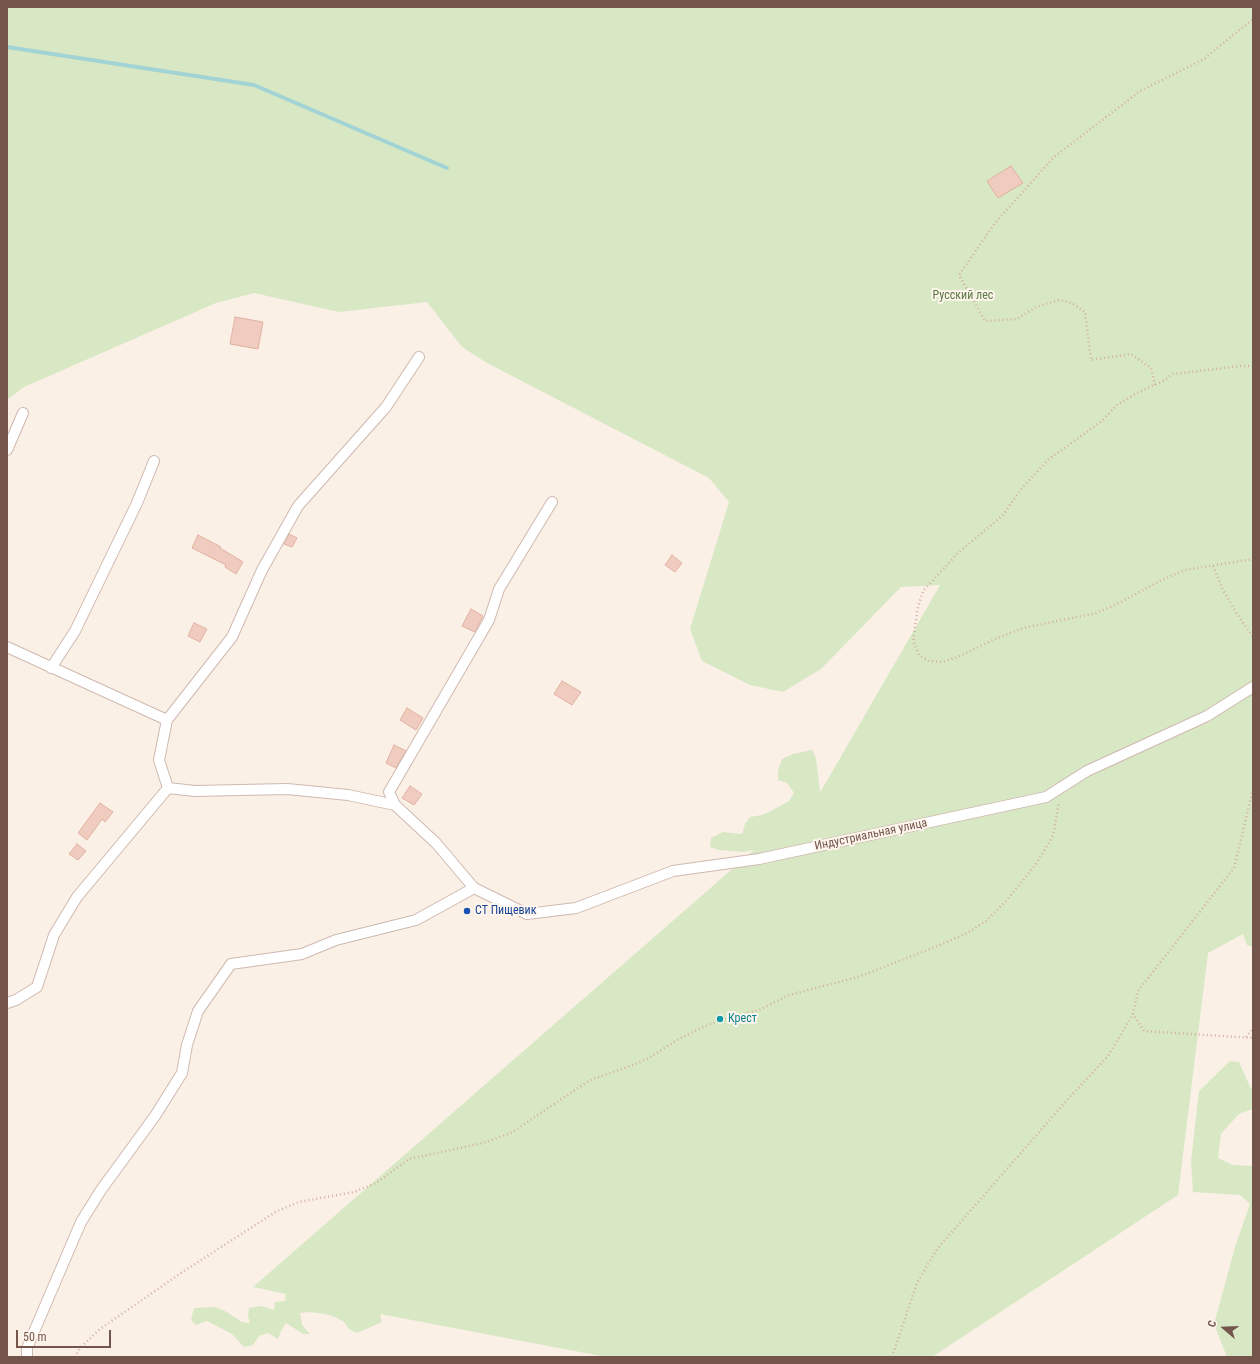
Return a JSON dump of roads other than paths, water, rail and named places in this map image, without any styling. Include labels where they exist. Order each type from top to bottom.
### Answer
[{"type":"street","points":[[168,788],[159,760],[167,720],[232,637],[262,570],[298,506],[386,407],[419,357]]},
{"type":"street","points":[[7,450],[24,413]]},
{"type":"street","points":[[51,668],[75,630],[137,503],[154,461]]},
{"type":"street","points":[[27,1357],[27,1348],[80,1222],[101,1190],[155,1116],[182,1073],[187,1045],[198,1011],[231,964],[302,954],[336,940],[416,920],[474,888],[436,843],[395,805],[388,792],[489,620],[499,589],[552,502]]},
{"type":"street","points":[[7,647],[167,720]]},
{"type":"street","name":"Индустриальная улица","points":[[474,888],[527,914],[576,908],[673,872],[759,859],[1046,797],[1087,772],[1207,716],[1253,687]]},
{"type":"street","points":[[168,788],[195,791],[287,789],[348,795],[395,805]]},
{"type":"street","points":[[7,1003],[16,1000],[37,987],[54,935],[77,897],[168,788]]},
{"type":"waterway","points":[[7,47],[254,85],[447,168]]},
{"type":"place","name":"СТ Пищевик","points":[[467,911]]},
{"type":"place","name":"Крест","points":[[720,1019]]},
{"type":"park label","name":"Русский лес","points":[[963,296]]}]
